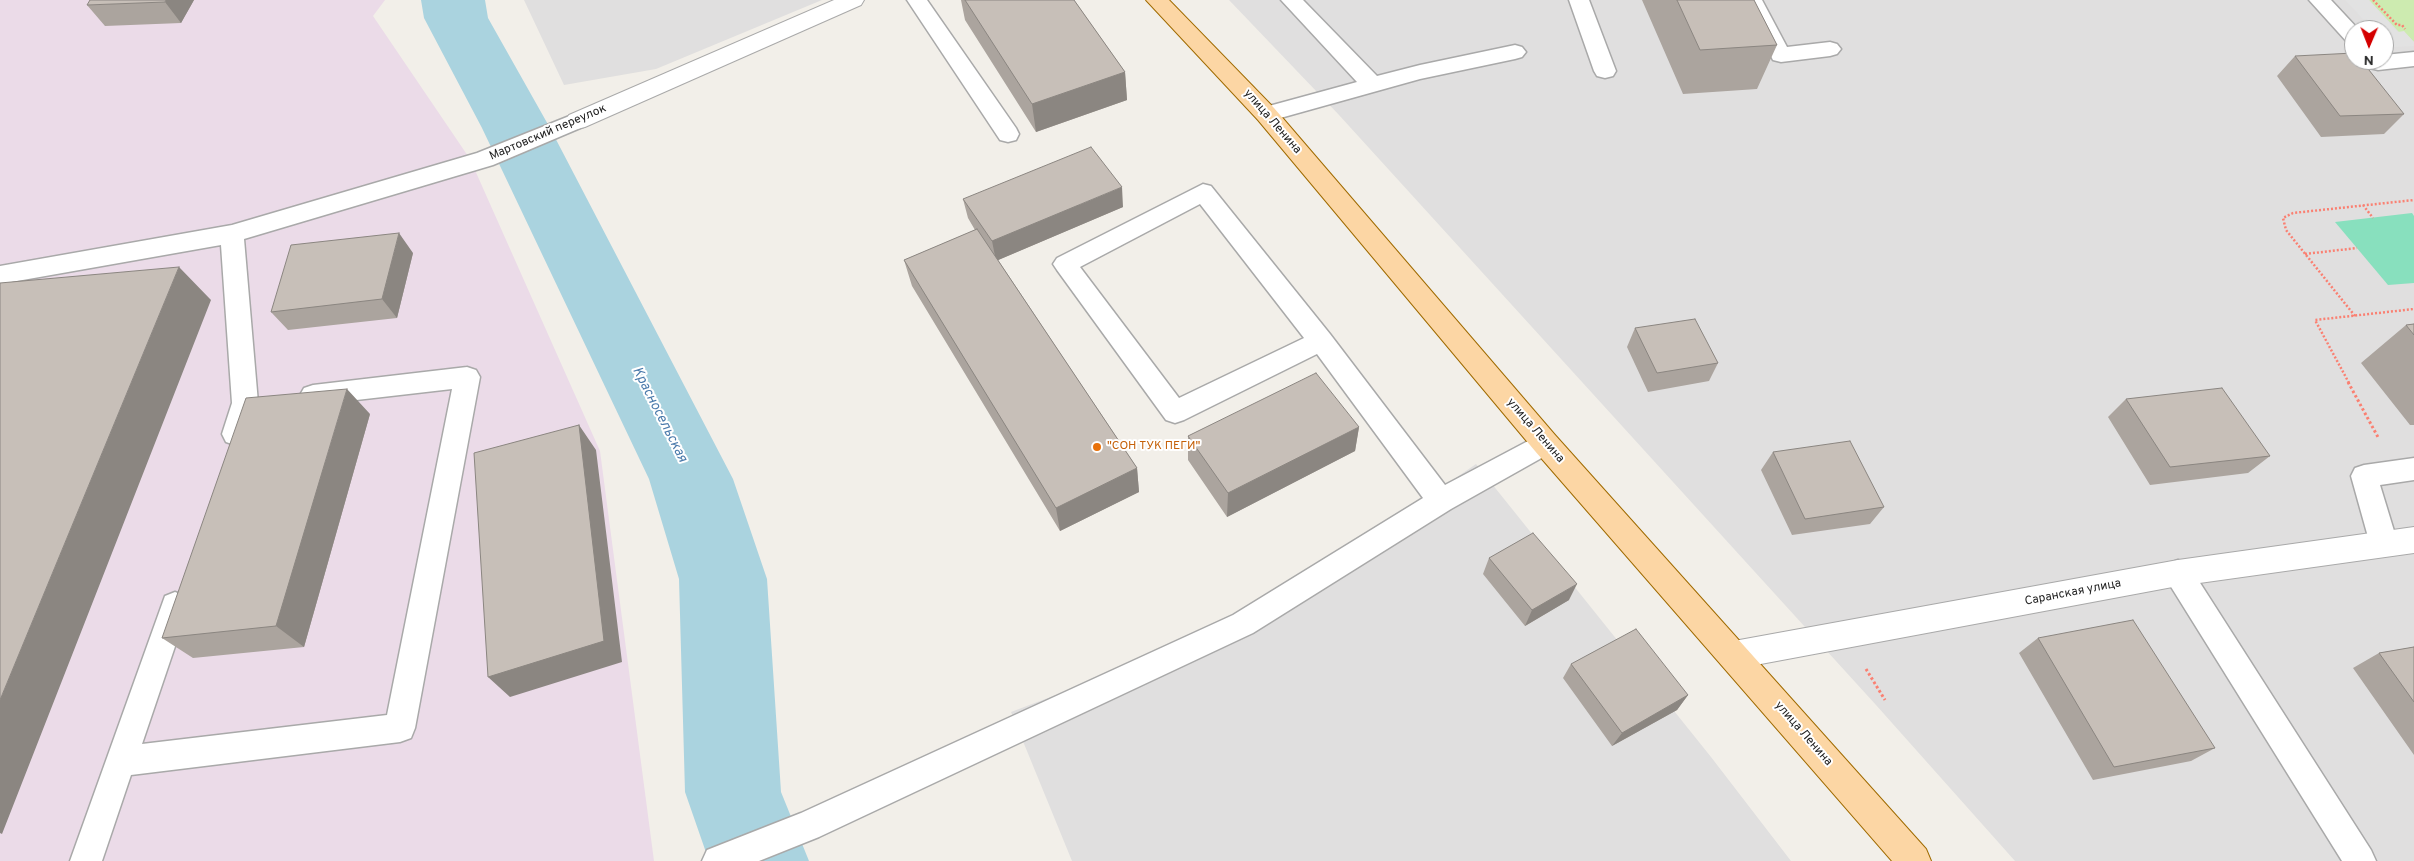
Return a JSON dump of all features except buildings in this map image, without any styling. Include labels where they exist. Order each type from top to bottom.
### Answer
[{"type":"main road","name":"улица Ленина","points":[[1157,0],[1229,73],[1266,114],[1545,443],[1914,861]]},
{"type":"street","name":"Мартовский переулок","points":[[577,122],[853,0]]},
{"type":"street","name":"Саранская улица","points":[[1734,655],[2178,573],[2414,540]]},
{"type":"lane","points":[[917,0],[1008,134]]},
{"type":"lane","points":[[1291,0],[1373,85]]},
{"type":"lane","points":[[1579,0],[1605,71]]},
{"type":"lane","points":[[1752,0],[1781,55],[1830,49]]},
{"type":"lane","points":[[2319,0],[2344,26]]},
{"type":"lane","points":[[1266,114],[1420,72],[1515,52]]},
{"type":"lane","points":[[2394,61],[2414,59]]},
{"type":"lane","name":"Мартовский переулок","points":[[0,275],[232,234],[485,159],[577,122]]},
{"type":"lane","points":[[1321,341],[1175,412],[1065,264],[1203,192],[1321,341],[1441,501]]},
{"type":"lane","points":[[226,460],[245,404],[232,234]]},
{"type":"lane","points":[[121,760],[400,728],[467,377],[245,404]]},
{"type":"lane","points":[[718,861],[808,826],[1242,624],[1441,501],[1545,443]]},
{"type":"lane","points":[[2384,544],[2364,476],[2405,470]]},
{"type":"lane","points":[[2178,573],[2360,861]]},
{"type":"lane","points":[[86,861],[183,582]]},
{"type":"path","points":[[2373,0],[2396,25],[2402,25],[2411,34]]},
{"type":"path","points":[[2355,316],[2286,230],[2283,218],[2292,213],[2414,200]]},
{"type":"path","points":[[2363,205],[2373,218]]},
{"type":"path","points":[[2305,254],[2356,248]]},
{"type":"path","points":[[2405,470],[2315,320],[2414,309]]},
{"type":"shaded area","points":[[0,0],[385,0],[373,16],[470,159],[600,451],[654,861],[0,861]]},
{"type":"shaded area","points":[[524,0],[822,0],[656,69],[564,85]]},
{"type":"shaded area","points":[[1229,0],[2414,0],[2414,861],[2015,861],[1876,705],[1339,115]]},
{"type":"shaded area","points":[[2345,0],[2369,0],[2387,20],[2364,20]]},
{"type":"shaded area","points":[[2394,28],[2398,32],[2404,31],[2414,42],[2414,46],[2394,47]]},
{"type":"shaded area","points":[[1476,464],[1711,757],[1791,861],[1072,861],[1011,712],[1243,624]]},
{"type":"green space","points":[[2369,0],[2414,0],[2414,42],[2404,32],[2399,32],[2394,27],[2394,20],[2388,20]]},
{"type":"green space","points":[[2412,213],[2414,216],[2414,283],[2388,285],[2335,222]]},
{"type":"waterway","name":"Красносельская","points":[[453,0],[456,18],[516,128],[691,479],[723,579],[733,792],[759,861]]},
{"type":"place","name":"\"СОН ТУК ПЕГИ\"","points":[[1097,447]]}]
